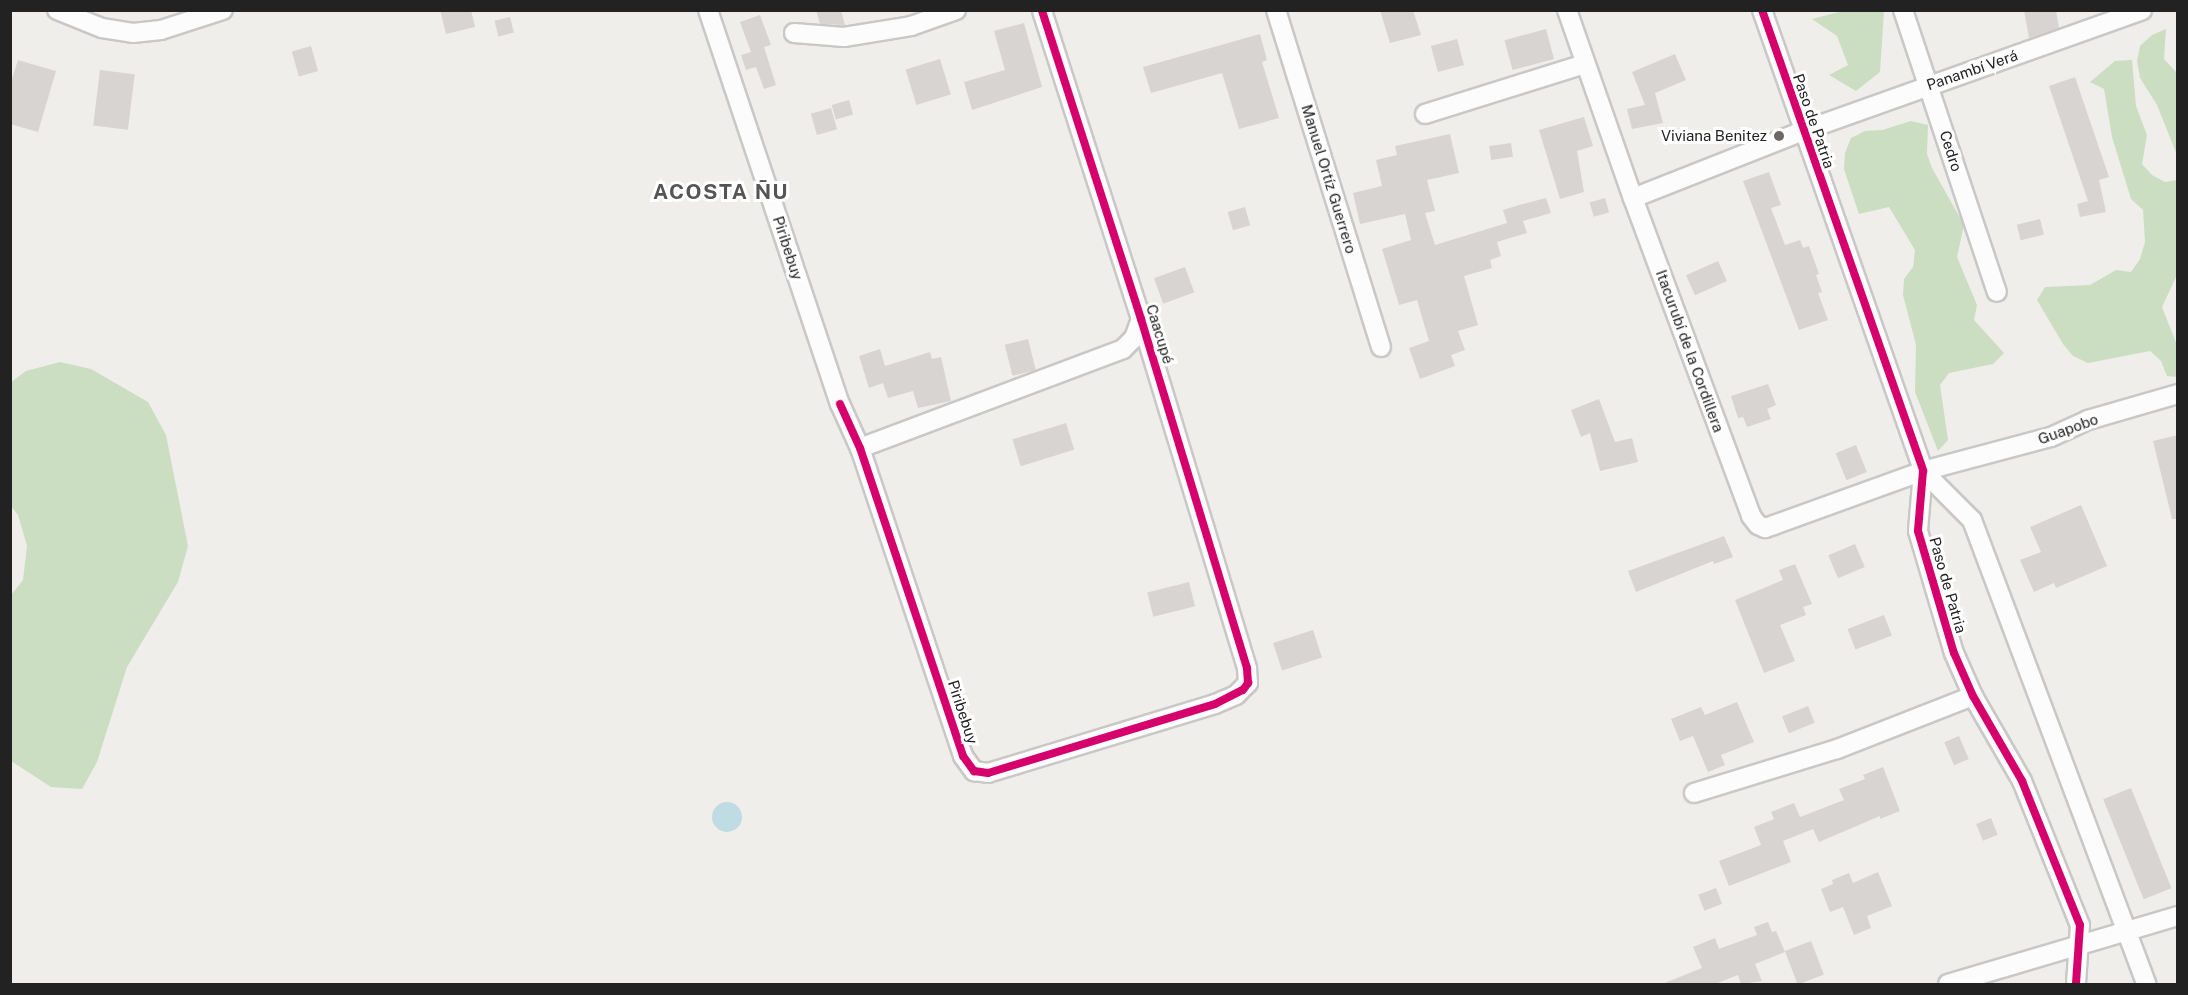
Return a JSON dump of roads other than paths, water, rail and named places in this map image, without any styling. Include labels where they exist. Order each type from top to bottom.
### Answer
[{"type":"street","points":[[57,10],[102,28],[133,33],[161,30],[223,10]]},
{"type":"street","name":"Piribebuy","points":[[708,10],[840,404],[860,448],[963,756],[974,771],[988,774],[1215,704],[1243,690],[1248,682],[1247,668]]},
{"type":"street","points":[[794,33],[844,37],[911,26],[956,10]]},
{"type":"street","name":"Caacupé","points":[[1042,10],[1141,319],[1247,668]]},
{"type":"street","name":"Manuel Ortíz Guerrero","points":[[1276,10],[1381,347]]},
{"type":"street","name":"Itacurubí de la Cordillera","points":[[1567,10],[1633,198],[1751,516],[1758,525],[1764,528],[1923,471]]},
{"type":"street","name":"Paso de Patria","points":[[1762,10],[1923,471],[1918,531],[1954,653],[1973,696],[2022,781],[2080,925],[2076,984]]},
{"type":"street","name":"Cedro","points":[[1904,10],[1996,292]]},
{"type":"street","name":"Panambí Verá","points":[[1633,198],[1929,84],[2142,10]]},
{"type":"street","points":[[1425,114],[1585,64]]},
{"type":"street","points":[[860,448],[1123,349],[1134,338],[1141,319]]},
{"type":"street","name":"Guapobo","points":[[1923,471],[2051,437],[2088,420],[2178,394]]},
{"type":"street","name":"Paso de Patria","points":[[1923,471],[1972,520],[2146,984]]},
{"type":"street","points":[[1694,792],[1838,749],[1973,696]]},
{"type":"street","points":[[1948,984],[2178,916]]},
{"type":"water","points":[[727,802],[738,806],[742,817],[738,828],[727,832],[716,828],[712,817],[716,806]]},
{"type":"place","name":"Viviana Benitez","points":[[1779,136]]},
{"type":"district","name":"ACOSTA ÑU","points":[[721,192]]}]
